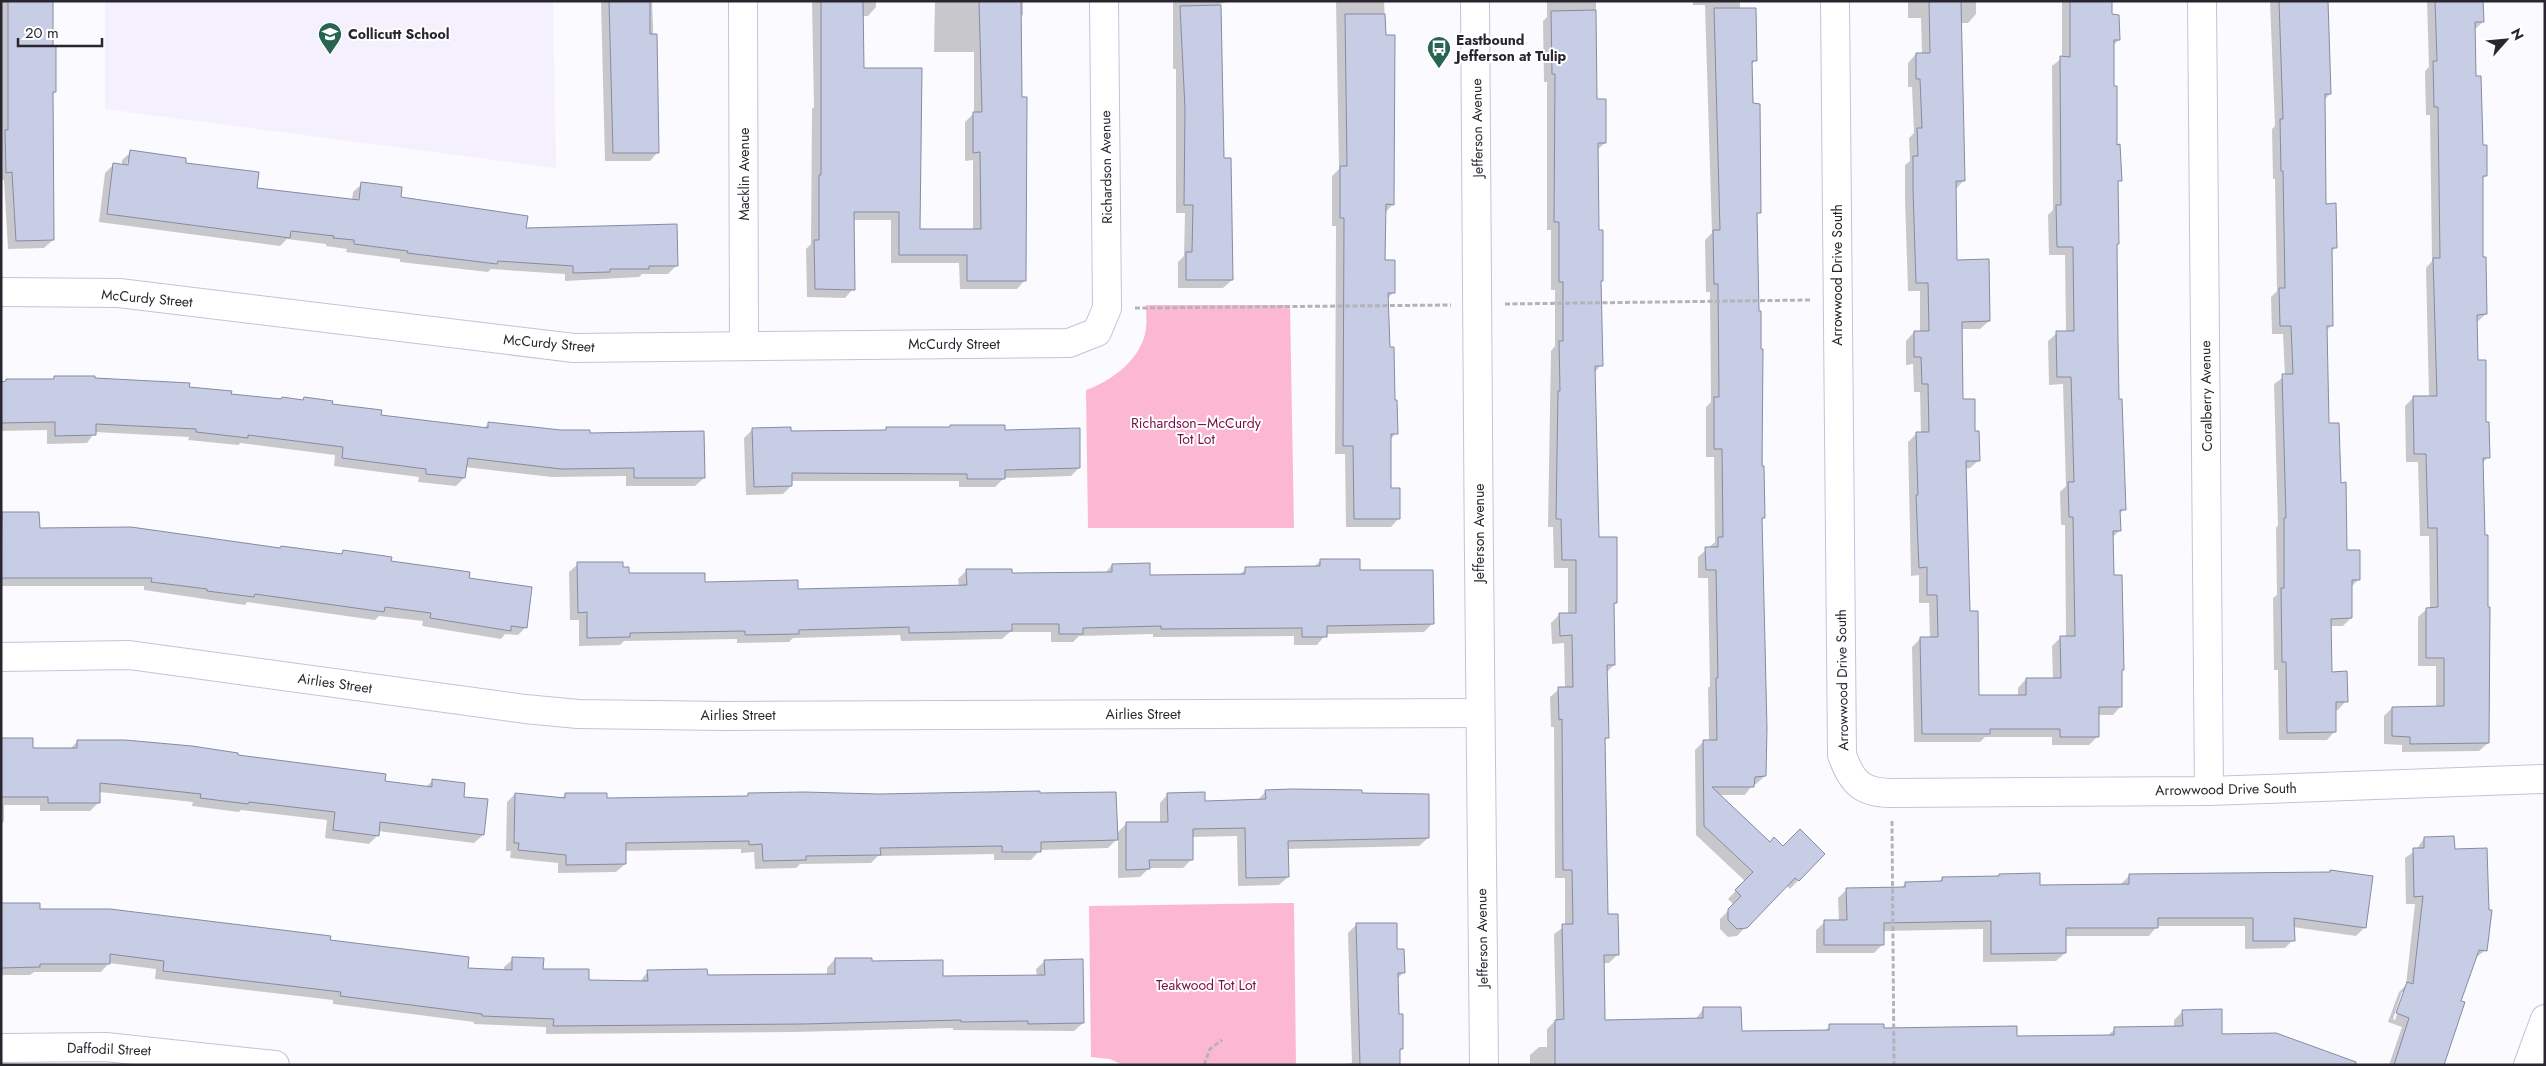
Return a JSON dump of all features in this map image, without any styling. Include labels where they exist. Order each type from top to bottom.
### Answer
[{"type":"street","name":"Macklin Avenue","points":[[743,1],[744,346]]},
{"type":"street","name":"Richardson Avenue","points":[[1097,332],[1107,308],[1104,1]]},
{"type":"street","name":"Jefferson Avenue","points":[[1475,1],[1479,305],[1478,713],[1484,1065]]},
{"type":"street","name":"Arrowwood Drive South","points":[[1835,1],[1842,755],[1852,780],[1874,793],[1892,793],[2209,791],[2545,779]]},
{"type":"street","name":"Coralberry Avenue","points":[[2202,1],[2209,791]]},
{"type":"street","name":"McCurdy Street","points":[[1,292],[119,293],[574,348],[1069,343],[1097,332]]},
{"type":"street","name":"Airlies Street","points":[[1,657],[129,655],[515,708],[578,714],[745,716],[1478,713]]},
{"type":"street","points":[[2528,1065],[2545,1019]]},
{"type":"street","name":"Daffodil Street","points":[[1,1048],[106,1047],[275,1065]]},
{"type":"path","points":[[1892,793],[1894,1065]]},
{"type":"path","points":[[1204,1065],[1210,1049],[1222,1040]]},
{"type":"shaded area","name":"Collicutt School","points":[[105,1],[553,1],[556,168],[105,109]]},
{"type":"green space","name":"Richardson–McCurdy Tot Lot","points":[[1146,305],[1290,305],[1294,528],[1088,528],[1086,390],[1106,381],[1125,367],[1133,358],[1144,339]]},
{"type":"green space","name":"Teakwood Tot Lot","points":[[1294,903],[1296,1065],[1123,1065],[1110,1059],[1091,1057],[1089,906]]},
{"type":"building","points":[[8,1],[53,1],[53,46],[56,46],[56,92],[53,92],[54,240],[16,241],[12,172],[6,173]]},
{"type":"building","points":[[609,1],[650,1],[650,34],[657,34],[659,153],[613,153]]},
{"type":"building","points":[[821,1],[863,1],[864,68],[922,68],[920,229],[981,229],[980,152],[973,153],[973,112],[982,112],[979,1],[1021,1],[1022,97],[1027,97],[1026,281],[967,281],[967,255],[899,255],[899,212],[854,212],[855,290],[815,289],[814,240],[819,240],[819,175],[821,175]]},
{"type":"building","points":[[1929,1],[1961,1],[1965,181],[1956,181],[1957,260],[1989,259],[1990,321],[1962,322],[1963,399],[1975,399],[1975,431],[1979,431],[1980,461],[1966,461],[1970,611],[1978,611],[1979,695],[2026,695],[2026,678],[2061,678],[2060,636],[2075,636],[2073,517],[2069,517],[2068,482],[2074,482],[2071,377],[2057,377],[2056,331],[2074,331],[2073,247],[2057,247],[2056,205],[2061,205],[2060,56],[2070,57],[2070,1],[2112,1],[2112,14],[2119,15],[2120,40],[2114,40],[2114,86],[2117,86],[2117,145],[2120,144],[2122,181],[2118,181],[2118,341],[2119,399],[2122,399],[2126,510],[2120,510],[2121,531],[2113,531],[2114,575],[2122,575],[2124,670],[2122,670],[2122,707],[2099,707],[2099,737],[2060,737],[2060,729],[1990,729],[1990,734],[1922,734],[1920,637],[1938,637],[1937,595],[1927,595],[1927,567],[1919,568],[1916,432],[1929,432],[1928,384],[1922,384],[1921,357],[1914,357],[1914,331],[1929,331],[1928,283],[1916,283],[1913,156],[1918,156],[1917,128],[1922,128],[1920,79],[1916,79],[1916,53],[1930,53]]},
{"type":"building","points":[[2279,1],[2328,1],[2331,94],[2325,94],[2326,204],[2336,203],[2337,248],[2332,248],[2333,326],[2327,326],[2329,423],[2339,423],[2341,483],[2346,482],[2347,550],[2360,550],[2360,580],[2352,580],[2352,618],[2331,619],[2332,672],[2347,671],[2348,702],[2336,702],[2336,732],[2287,733],[2286,662],[2282,662],[2281,588],[2284,588],[2284,518],[2286,518],[2282,374],[2293,374],[2291,326],[2280,326],[2279,288],[2285,288],[2283,171],[2281,171],[2280,119],[2283,119]]},
{"type":"building","points":[[2435,1],[2483,1],[2484,22],[2475,22],[2476,76],[2481,76],[2483,145],[2487,145],[2487,176],[2483,176],[2483,257],[2486,257],[2487,314],[2477,315],[2478,360],[2486,360],[2486,422],[2489,422],[2490,458],[2483,458],[2485,535],[2488,535],[2488,607],[2490,607],[2489,743],[2410,744],[2410,737],[2392,736],[2392,707],[2444,706],[2444,658],[2426,658],[2426,608],[2438,607],[2437,528],[2428,528],[2426,454],[2414,454],[2413,396],[2437,396],[2433,258],[2440,258],[2438,107],[2434,107],[2433,61],[2437,61]]},
{"type":"building","points":[[1221,5],[1224,158],[1231,158],[1233,280],[1186,280],[1186,252],[1192,252],[1193,205],[1184,205],[1185,109],[1180,6]]},
{"type":"building","points":[[1714,8],[1756,8],[1757,61],[1752,61],[1753,103],[1760,104],[1761,213],[1757,213],[1759,311],[1761,311],[1761,349],[1763,349],[1762,466],[1764,466],[1765,518],[1762,518],[1767,729],[1766,776],[1755,777],[1754,787],[1712,787],[1770,842],[1774,837],[1783,846],[1800,829],[1825,854],[1799,881],[1795,878],[1747,928],[1737,929],[1728,920],[1728,909],[1741,896],[1735,890],[1753,872],[1704,826],[1703,740],[1717,740],[1716,678],[1718,678],[1716,570],[1706,570],[1705,547],[1718,547],[1718,537],[1723,537],[1722,449],[1714,449],[1714,397],[1719,397],[1718,284],[1714,284],[1713,230],[1720,230]]},
{"type":"building","points":[[1596,10],[1597,99],[1606,99],[1606,143],[1598,143],[1599,230],[1603,230],[1603,281],[1601,281],[1603,366],[1595,366],[1599,537],[1617,537],[1617,603],[1614,603],[1615,665],[1607,665],[1609,738],[1605,738],[1608,914],[1618,914],[1619,955],[1604,955],[1605,1020],[1703,1018],[1703,1007],[1741,1007],[1742,1031],[1829,1030],[1829,1024],[1884,1024],[1884,1028],[2017,1026],[2017,1036],[2114,1035],[2114,1027],[2183,1026],[2182,1010],[2222,1009],[2222,1034],[2276,1033],[2356,1062],[2356,1065],[1555,1065],[1555,1020],[1564,1019],[1562,924],[1573,924],[1572,870],[1563,870],[1562,719],[1559,720],[1558,687],[1573,687],[1572,635],[1560,636],[1559,613],[1576,613],[1576,560],[1562,560],[1561,519],[1556,519],[1558,391],[1560,391],[1559,341],[1563,341],[1563,282],[1559,282],[1559,222],[1554,222],[1555,74],[1552,74],[1551,11]]},
{"type":"building","points":[[1345,14],[1385,14],[1386,35],[1395,35],[1394,205],[1386,204],[1385,260],[1395,260],[1395,293],[1388,293],[1390,347],[1394,347],[1398,434],[1391,434],[1391,488],[1400,488],[1400,519],[1354,519],[1353,446],[1343,446],[1344,218],[1340,218],[1340,166],[1347,166]]},
{"type":"building","points":[[130,150],[186,158],[186,163],[259,172],[257,188],[359,200],[361,182],[402,187],[401,197],[528,216],[526,228],[677,224],[678,266],[649,266],[649,269],[610,269],[610,272],[573,273],[573,266],[498,261],[497,264],[407,253],[408,251],[354,244],[354,240],[333,238],[334,236],[291,231],[290,238],[107,214],[113,163],[128,165]]},
{"type":"building","points":[[54,376],[95,376],[95,378],[190,383],[189,387],[232,391],[231,394],[303,400],[304,397],[333,401],[332,404],[382,410],[381,415],[488,428],[488,422],[561,430],[590,430],[590,433],[704,431],[705,478],[634,478],[634,468],[561,469],[468,458],[465,478],[426,474],[426,469],[342,458],[343,447],[248,435],[248,438],[196,432],[196,429],[96,424],[96,435],[55,436],[55,422],[1,423],[1,382],[6,381],[6,379],[54,379]]},
{"type":"building","points":[[950,425],[1005,425],[1005,430],[1080,428],[1080,468],[1005,470],[1005,479],[967,479],[967,474],[792,473],[792,486],[754,487],[752,428],[791,427],[791,431],[886,430],[886,427],[950,427]]},
{"type":"building","points":[[2,512],[39,512],[40,528],[131,527],[280,548],[281,546],[342,554],[343,550],[392,557],[391,561],[470,572],[469,578],[532,587],[527,628],[511,626],[511,631],[430,618],[431,613],[385,607],[384,612],[255,594],[254,597],[207,591],[207,589],[151,582],[152,578],[1,578]]},
{"type":"building","points":[[1320,559],[1360,559],[1360,570],[1433,570],[1434,624],[1327,626],[1327,637],[1302,637],[1302,628],[1161,629],[1161,626],[1083,628],[1083,634],[1059,634],[1059,624],[1012,624],[1012,631],[909,633],[909,627],[799,630],[799,634],[745,635],[745,631],[630,633],[630,637],[587,638],[587,612],[578,613],[577,562],[623,562],[623,567],[629,567],[629,573],[705,573],[705,582],[798,580],[798,589],[967,585],[966,569],[1012,569],[1012,573],[1112,572],[1112,564],[1150,563],[1150,575],[1245,574],[1245,567],[1320,566]]},
{"type":"building","points":[[1,738],[33,738],[33,748],[77,748],[77,740],[125,740],[192,746],[238,753],[238,755],[386,774],[385,781],[432,787],[432,779],[465,783],[464,797],[488,799],[484,835],[380,822],[379,836],[333,830],[335,812],[249,802],[248,804],[200,798],[201,794],[100,783],[100,803],[48,803],[48,797],[1,797]]},
{"type":"building","points":[[1265,790],[1362,790],[1362,793],[1429,794],[1429,838],[1288,841],[1289,877],[1246,878],[1245,828],[1193,829],[1193,860],[1149,860],[1150,869],[1126,870],[1126,822],[1168,822],[1167,793],[1205,792],[1205,801],[1266,799]]},
{"type":"building","points":[[1040,791],[1040,793],[1116,792],[1118,840],[1041,842],[1041,852],[1002,852],[1002,846],[880,848],[881,855],[806,856],[806,860],[763,861],[762,844],[749,845],[749,841],[626,843],[626,864],[566,865],[566,855],[518,850],[519,843],[514,843],[515,793],[565,798],[565,793],[607,793],[607,798],[748,796],[748,793],[804,792],[879,794]]},
{"type":"building","points":[[2454,836],[2455,849],[2487,848],[2489,910],[2492,910],[2487,951],[2479,950],[2461,1001],[2465,1002],[2444,1065],[2394,1065],[2409,1018],[2396,1013],[2407,982],[2413,984],[2423,896],[2414,897],[2413,848],[2424,848],[2424,837]]},
{"type":"building","points":[[2330,870],[2373,876],[2366,928],[2294,918],[2295,941],[2253,941],[2253,918],[2158,918],[2158,928],[2066,928],[2066,953],[1991,954],[1991,921],[1884,923],[1884,945],[1824,945],[1824,920],[1847,920],[1846,888],[1905,887],[1905,882],[1942,881],[1942,877],[1999,876],[1999,874],[2040,873],[2040,885],[2129,884],[2129,874],[2330,872]]},
{"type":"building","points":[[1,903],[40,903],[40,909],[110,909],[331,936],[330,940],[469,957],[468,968],[512,970],[512,957],[544,958],[543,969],[589,969],[589,980],[648,981],[647,970],[707,969],[708,975],[835,974],[835,958],[872,958],[872,961],[943,960],[943,976],[1045,975],[1044,960],[1083,959],[1084,1023],[1028,1024],[1028,1021],[961,1022],[961,1020],[804,1024],[553,1026],[554,1019],[482,1016],[482,1014],[340,996],[341,992],[163,971],[164,961],[110,954],[110,964],[40,964],[40,967],[1,968]]},
{"type":"building","points":[[1356,923],[1397,923],[1397,949],[1404,949],[1405,973],[1398,973],[1399,1014],[1403,1014],[1403,1049],[1400,1049],[1400,1065],[1360,1065]]},
{"type":"place","name":"Collicutt School","points":[[330,55]]},
{"type":"place","name":"Eastbound Jefferson at Tulip","points":[[1439,69]]}]
